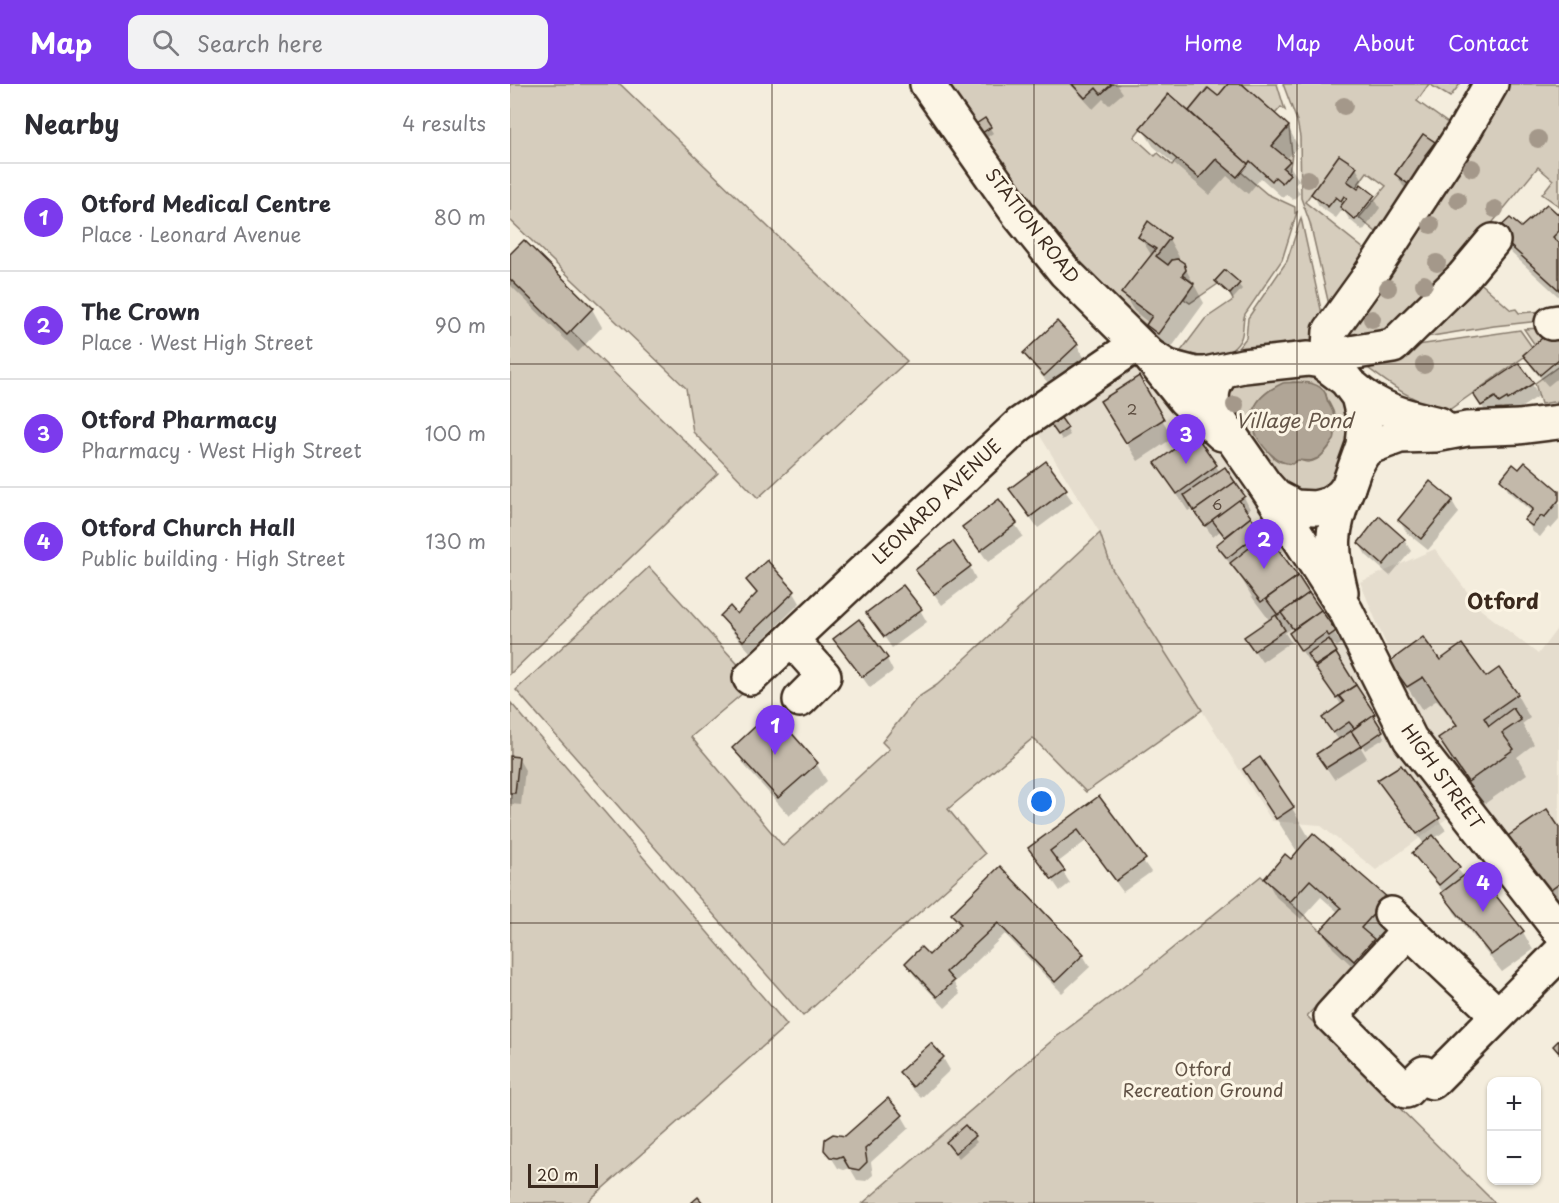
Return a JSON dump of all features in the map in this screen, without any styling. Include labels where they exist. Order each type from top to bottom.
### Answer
[{"type":"main road","name":"STATION ROAD","points":[[927,84],[1019,214],[1054,259],[1082,290],[1144,350]]},
{"type":"main road","points":[[1346,611],[1333,559],[1332,544],[1335,522],[1364,445],[1365,426],[1361,405],[1338,373],[1330,331],[1463,133],[1491,84]]},
{"type":"main road","points":[[1338,373],[1350,353],[1393,346],[1463,277],[1493,242]]},
{"type":"main road","points":[[1144,350],[1168,367],[1191,374],[1206,374],[1243,366],[1308,359],[1322,361],[1361,395],[1387,410],[1425,421],[1467,429]]},
{"type":"main road","points":[[1144,350],[1184,399],[1242,451]]},
{"type":"main road","name":"LEONARD AVENUE","points":[[750,678],[1020,424],[1144,350]]},
{"type":"main road","points":[[1224,370],[1212,388],[1212,405],[1346,611]]},
{"type":"main road","points":[[1265,485],[1285,503],[1306,509],[1329,504],[1342,495],[1366,450],[1379,443],[1406,435],[1435,435],[1467,429],[1519,427],[1559,422]]},
{"type":"main road","name":"HIGH STREET","points":[[1346,611],[1410,739],[1556,919]]},
{"type":"main road","points":[[792,640],[824,676],[800,700]]},
{"type":"main road","points":[[1498,1015],[1400,922],[1331,1016],[1406,1091],[1424,1073],[1432,1082],[1559,954]]},
{"type":"shaded area","points":[[1136,360],[1207,428],[1314,584],[1400,748],[1449,817],[1376,870],[1320,825],[1272,821],[1112,569],[1103,538],[1034,426]]},
{"type":"shaded area","points":[[1435,549],[1480,609],[1538,654],[1559,626],[1559,917],[1421,729],[1360,582]]},
{"type":"green space","points":[[510,84],[620,84],[907,361],[758,498],[693,432],[686,388],[510,220]]},
{"type":"green space","points":[[948,84],[1072,84],[1085,98],[1096,88],[1101,94],[1112,84],[1228,84],[1218,96],[1207,88],[1189,111],[1168,94],[1134,137],[1155,156],[1158,153],[1172,165],[1177,159],[1199,178],[1216,159],[1237,177],[1241,172],[1267,194],[1295,207],[1295,213],[1297,212],[1282,260],[1245,314],[1242,335],[1237,345],[1223,354],[1214,356],[1188,354],[1181,351],[1205,319],[1233,300],[1230,294],[1239,283],[1225,270],[1215,281],[1218,284],[1190,303],[1184,299],[1194,283],[1182,275],[1186,270],[1184,263],[1177,259],[1172,260],[1168,265],[1156,256],[1170,238],[1148,222],[1138,237],[1156,249],[1122,293],[1152,316],[1146,325],[1097,286],[1021,194]]},
{"type":"green space","points":[[1242,84],[1277,84],[1285,110],[1281,107],[1275,114]]},
{"type":"green space","points":[[1283,84],[1429,84],[1417,101],[1456,129],[1439,154],[1430,148],[1434,142],[1423,134],[1395,174],[1415,189],[1381,236],[1359,218],[1386,186],[1367,172],[1356,187],[1347,181],[1357,167],[1339,155],[1305,202],[1369,253],[1332,318],[1310,223],[1301,198],[1300,137],[1297,121]]},
{"type":"green space","points":[[1429,84],[1460,84],[1450,97]]},
{"type":"green space","points":[[1499,84],[1559,84],[1559,206],[1542,194],[1553,180],[1538,167],[1403,332],[1345,338],[1343,324]]},
{"type":"green space","points":[[1289,127],[1292,154],[1289,173],[1283,168],[1289,161],[1272,146]]},
{"type":"green space","points":[[1301,218],[1324,323],[1310,343],[1235,352],[1246,338],[1248,318],[1287,261]]},
{"type":"green space","points":[[510,272],[718,473],[510,674]]},
{"type":"green space","points":[[1475,278],[1511,310],[1516,309],[1519,313],[1559,310],[1549,320],[1407,340]]},
{"type":"green space","points":[[1559,327],[1559,343],[1535,345],[1524,329]]},
{"type":"green space","points":[[1520,330],[1532,347],[1523,355],[1524,357],[1449,410],[1412,397],[1356,359],[1411,346]]},
{"type":"green space","points":[[1559,366],[1559,401],[1541,404],[1535,383]]},
{"type":"green space","points":[[1312,373],[1337,387],[1351,419],[1342,470],[1325,492],[1295,493],[1283,483],[1223,401],[1238,383]],"holes":[[[1293,382],[1308,383],[1326,394],[1334,414],[1335,435],[1328,448],[1316,460],[1281,462],[1269,452],[1252,414],[1258,401],[1267,392]]]},
{"type":"green space","points":[[1100,533],[1112,569],[1202,710],[1086,792],[1033,738],[948,809],[985,854],[803,1016],[516,690],[649,567],[755,683],[691,737],[783,846],[889,749],[882,742],[917,698],[937,685]]},
{"type":"green space","points":[[511,703],[787,1025],[586,1203],[510,1203]]},
{"type":"green space","name":"Otford Recreation Ground","points":[[1261,876],[1356,963],[1307,1016],[1495,1203],[863,1203],[1055,1038],[1142,973]]},
{"type":"water","name":"Village Pond","points":[[1283,383],[1310,383],[1320,387],[1334,415],[1334,440],[1320,457],[1311,461],[1298,460],[1292,464],[1276,458],[1264,447],[1253,427],[1252,418],[1258,402],[1264,395]]},
{"type":"building","points":[[1072,84],[1112,84],[1101,94],[1096,88],[1085,98]]},
{"type":"building","points":[[1228,84],[1242,84],[1289,126],[1272,146],[1290,161],[1283,168],[1290,174],[1282,183],[1275,177],[1272,181],[1250,161],[1248,164],[1189,111],[1208,88],[1218,96]]},
{"type":"building","points":[[1169,94],[1248,164],[1237,177],[1216,159],[1199,178],[1140,128]]},
{"type":"building","points":[[985,118],[991,127],[982,133],[976,124]]},
{"type":"building","points":[[1423,134],[1435,142],[1425,155],[1434,161],[1415,189],[1395,174]]},
{"type":"building","points":[[1339,155],[1357,167],[1347,181],[1358,189],[1361,184],[1375,195],[1355,220],[1340,207],[1347,198],[1344,196],[1341,201],[1336,197],[1328,207],[1311,194]]},
{"type":"building","points":[[1547,204],[1559,215],[1559,231],[1553,237],[1559,243],[1559,290],[1495,232],[1510,218],[1521,227]]},
{"type":"building","points":[[1148,221],[1170,238],[1156,256],[1168,265],[1172,260],[1178,259],[1184,263],[1186,270],[1182,275],[1194,284],[1158,334],[1146,325],[1152,316],[1121,293],[1156,249],[1138,237]]},
{"type":"building","points":[[524,240],[593,308],[567,335],[510,279],[510,254]]},
{"type":"building","points":[[1225,270],[1240,283],[1230,294],[1215,281]]},
{"type":"building","points":[[1057,321],[1078,344],[1044,376],[1023,353]]},
{"type":"building","points":[[1550,331],[1559,342],[1559,359],[1540,375],[1523,355]]},
{"type":"building","points":[[1519,363],[1534,383],[1508,400],[1507,398],[1499,403],[1495,397],[1481,406],[1473,394]]},
{"type":"building","points":[[1139,376],[1164,419],[1126,443],[1100,401]]},
{"type":"building","points":[[1061,418],[1068,428],[1058,435],[1051,425]]},
{"type":"building","points":[[1195,434],[1217,465],[1177,494],[1155,463]]},
{"type":"building","points":[[1046,461],[1067,489],[1030,517],[1009,489]]},
{"type":"building","points":[[1525,462],[1559,491],[1559,500],[1544,518],[1541,516],[1532,526],[1524,520],[1533,509],[1500,480],[1513,464],[1519,469]]},
{"type":"building","points":[[1225,467],[1235,482],[1194,511],[1184,495]]},
{"type":"building","points":[[1430,481],[1453,500],[1421,539],[1398,520]]},
{"type":"building","points":[[1235,482],[1245,496],[1205,526],[1194,511]]},
{"type":"building","points":[[999,499],[1017,523],[980,551],[962,527]]},
{"type":"building","points":[[1239,500],[1251,517],[1225,537],[1212,520]]},
{"type":"building","points":[[1379,516],[1405,539],[1383,565],[1358,543]]},
{"type":"building","points":[[1251,517],[1263,530],[1227,558],[1216,545]]},
{"type":"building","points":[[1267,534],[1298,576],[1261,602],[1230,563]]},
{"type":"building","points":[[953,541],[971,566],[934,594],[915,570]]},
{"type":"building","points":[[767,560],[795,591],[743,641],[720,616],[730,606],[737,614],[757,593],[746,580]]},
{"type":"building","points":[[1298,576],[1309,593],[1278,615],[1266,599]]},
{"type":"building","points":[[903,585],[922,609],[884,637],[866,613]]},
{"type":"building","points":[[1309,593],[1321,610],[1293,629],[1281,613]]},
{"type":"building","points":[[1321,610],[1336,631],[1329,636],[1326,633],[1301,651],[1289,633]]},
{"type":"building","points":[[1276,615],[1285,630],[1254,651],[1244,637]]},
{"type":"building","points":[[859,619],[888,658],[862,677],[833,639]]},
{"type":"building","points":[[1423,637],[1440,660],[1462,644],[1486,677],[1499,668],[1518,694],[1484,718],[1489,726],[1513,708],[1521,720],[1502,733],[1514,749],[1468,782],[1438,738],[1457,725],[1423,677],[1407,687],[1389,662]]},
{"type":"building","points":[[1329,639],[1337,652],[1315,666],[1307,654]]},
{"type":"building","points":[[1336,653],[1356,685],[1336,698],[1315,668]]},
{"type":"building","points":[[1356,685],[1375,714],[1354,728],[1349,722],[1333,733],[1322,718],[1344,702],[1339,696]]},
{"type":"building","points":[[772,711],[818,763],[778,798],[732,748]]},
{"type":"building","points":[[1373,715],[1383,731],[1361,746],[1351,731]]},
{"type":"building","points":[[1351,731],[1361,746],[1326,768],[1316,754]]},
{"type":"building","points":[[510,756],[519,757],[515,793],[510,793]]},
{"type":"building","points":[[1260,757],[1294,807],[1276,819],[1243,769]]},
{"type":"building","points":[[1401,765],[1440,818],[1417,834],[1377,780]]},
{"type":"building","points":[[1099,796],[1146,859],[1116,881],[1078,830],[1050,851],[1065,871],[1052,880],[1028,848]]},
{"type":"building","points":[[1547,809],[1559,827],[1559,884],[1548,892],[1508,836]]},
{"type":"building","points":[[1313,833],[1388,898],[1361,928],[1374,939],[1354,961],[1321,930],[1341,908],[1310,880],[1290,902],[1264,879],[1285,854],[1291,859]]},
{"type":"building","points":[[1433,835],[1460,867],[1439,885],[1412,853]]},
{"type":"building","points":[[1000,866],[1084,954],[1055,982],[998,923],[946,972],[954,981],[937,997],[905,963],[921,947],[929,955],[961,924],[951,914]]},
{"type":"building","points":[[1474,868],[1524,931],[1491,955],[1441,893]]},
{"type":"building","points":[[1559,1040],[1559,1053],[1553,1046]]},
{"type":"building","points":[[931,1043],[944,1057],[913,1087],[899,1072]]},
{"type":"building","points":[[888,1098],[903,1115],[865,1149],[867,1162],[859,1170],[849,1168],[842,1156],[830,1157],[824,1150],[825,1139],[833,1134],[845,1136]]},
{"type":"building","points":[[965,1125],[975,1136],[955,1153],[946,1142]]},
{"type":"building","points":[[698,1197],[703,1203],[691,1203]]},
{"type":"place","name":"Otford Pharmacy","points":[[1186,464]]},
{"type":"place","name":"The Crown","points":[[1264,569]]},
{"type":"place","name":"Otford Medical Centre","points":[[775,755]]},
{"type":"place","name":"Otford Church Hall","points":[[1483,912]]},
{"type":"district","name":"Otford","points":[[1503,602]]}]
